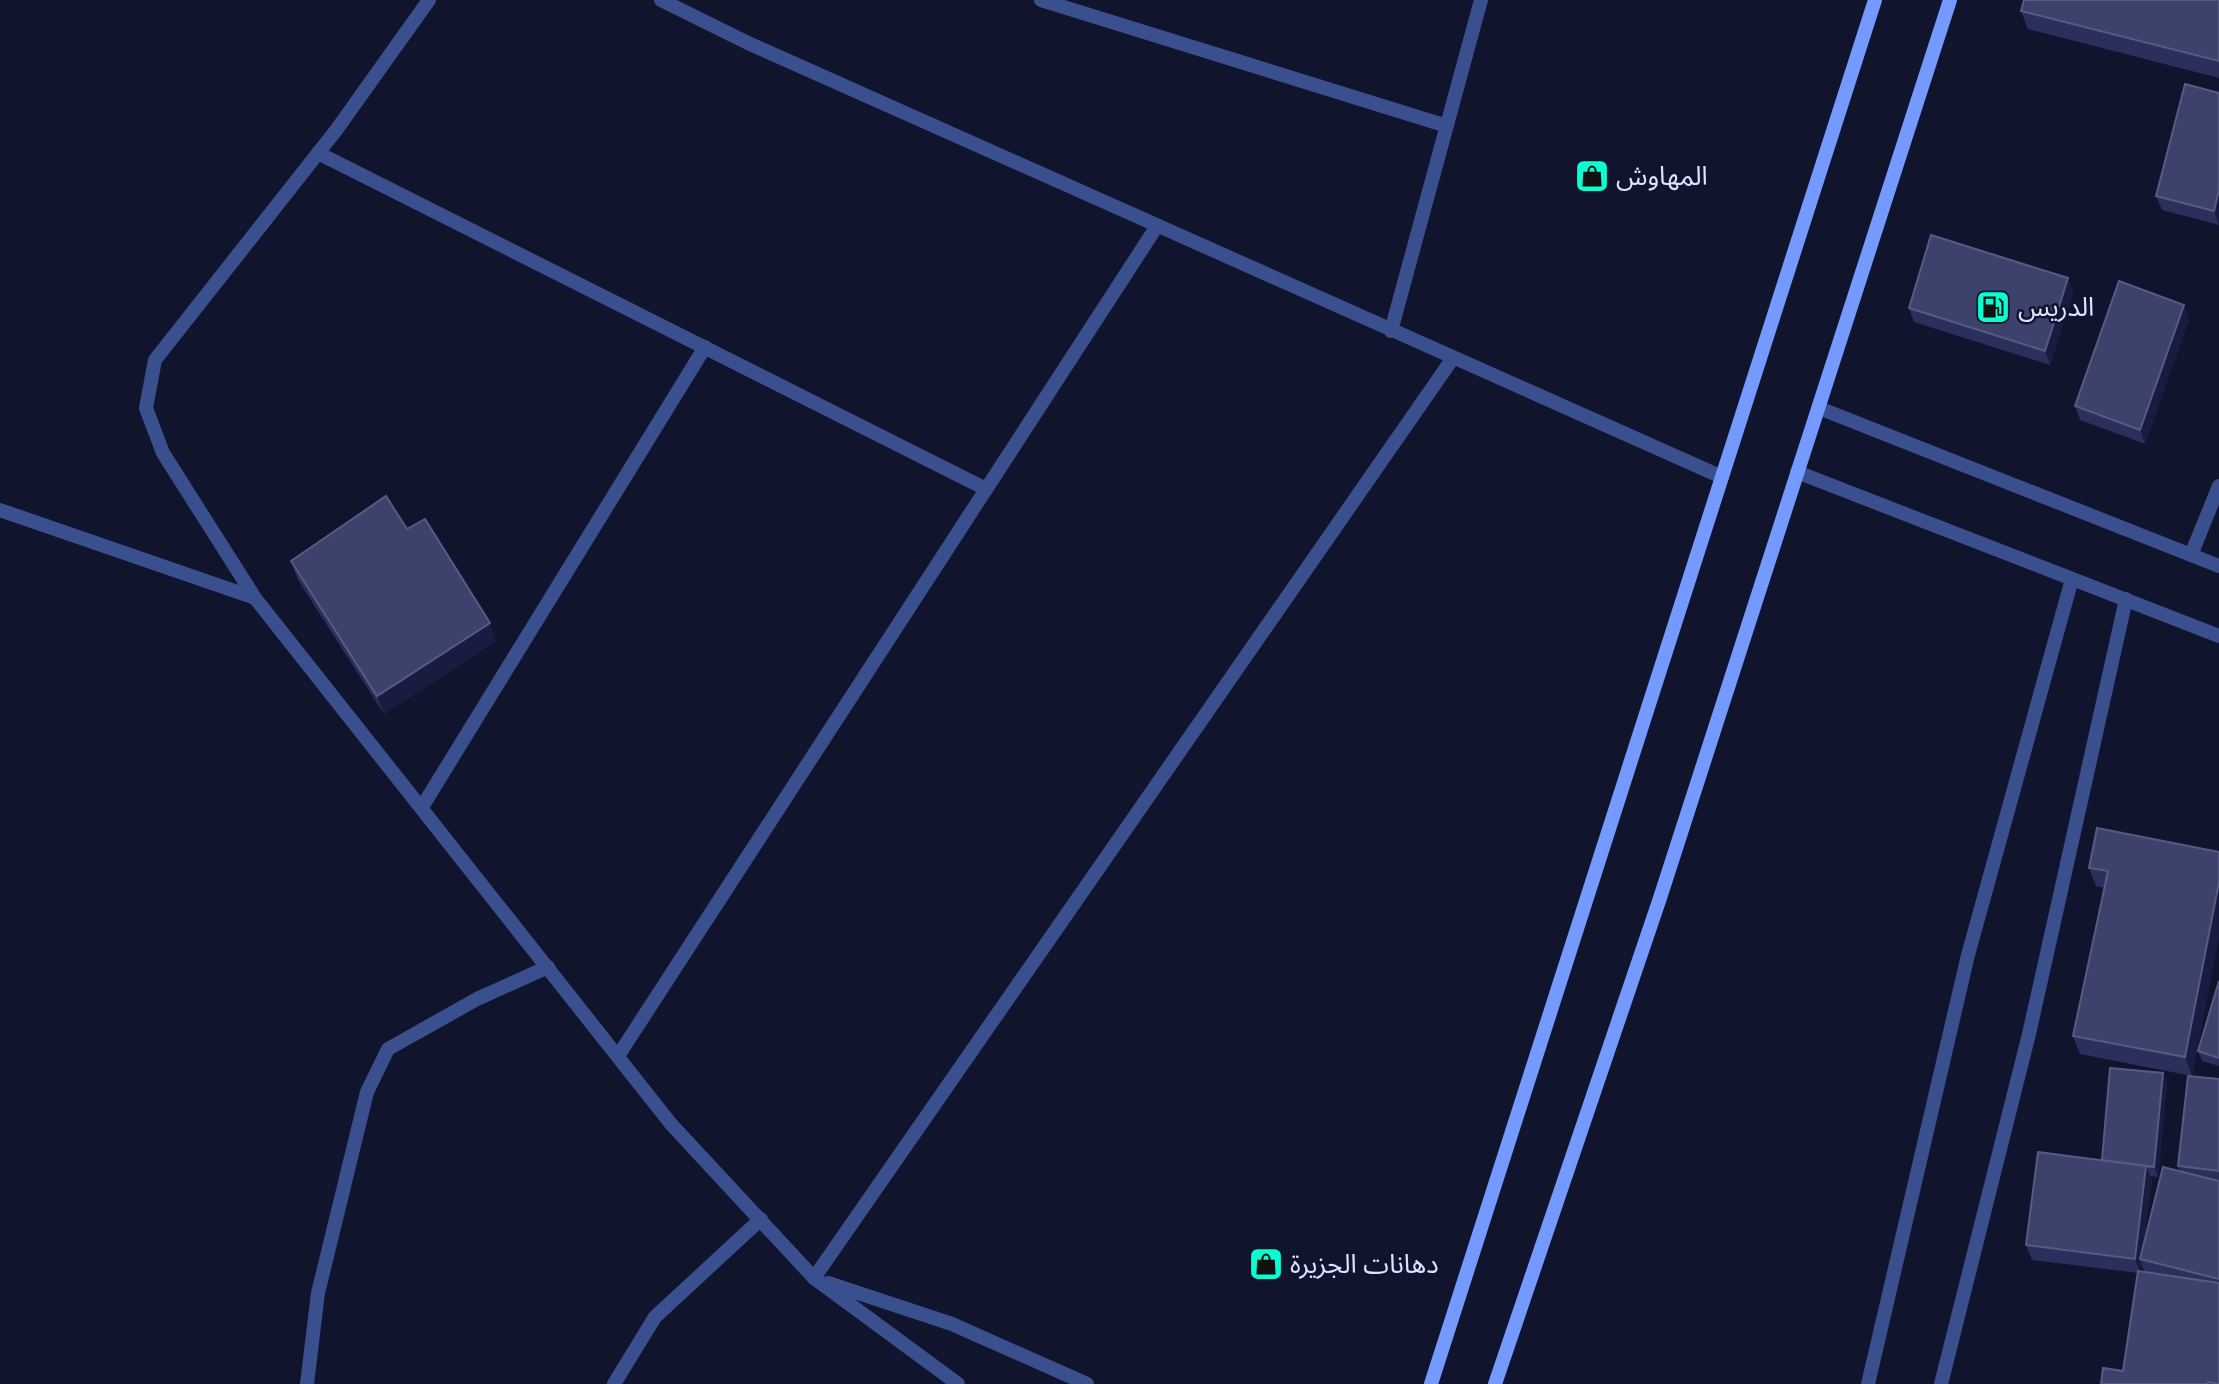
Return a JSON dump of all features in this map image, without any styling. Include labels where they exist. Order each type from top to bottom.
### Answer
[{"type":"main road","points":[[1431,1384],[1875,0]]},
{"type":"main road","points":[[1495,1384],[1660,898],[1950,0]]},
{"type":"street","points":[[429,0],[318,153],[155,360],[146,408],[163,453],[254,598],[671,1124],[814,1278],[958,1384]]},
{"type":"street","points":[[661,0],[748,43],[1722,477]]},
{"type":"street","points":[[1041,0],[1447,126]]},
{"type":"street","points":[[1391,331],[1481,0]]},
{"type":"street","points":[[318,153],[986,489]]},
{"type":"street","points":[[618,1056],[1157,226]]},
{"type":"street","points":[[422,807],[705,348]]},
{"type":"street","points":[[814,1278],[1453,358]]},
{"type":"street","points":[[1819,408],[2219,566]]},
{"type":"street","points":[[1797,472],[2219,636]]},
{"type":"street","points":[[2190,555],[2219,485]]},
{"type":"street","points":[[0,510],[254,598]]},
{"type":"street","points":[[1868,1384],[1968,955],[2072,579]]},
{"type":"street","points":[[1941,1384],[2029,1034],[2126,599]]},
{"type":"street","points":[[307,1384],[318,1293],[368,1093],[388,1049],[477,999],[548,967]]},
{"type":"street","points":[[614,1384],[655,1317],[761,1219]]},
{"type":"street","points":[[814,1278],[952,1324],[1087,1384]]},
{"type":"building","points":[[2024,0],[2219,0],[2219,61],[2021,11]]},
{"type":"building","points":[[2185,84],[2219,93],[2219,190],[2214,211],[2156,196]]},
{"type":"building","name":"الدريس","points":[[1931,235],[2068,278],[2045,351],[1909,308]]},
{"type":"building","points":[[2119,281],[2184,305],[2140,430],[2075,406]]},
{"type":"building","points":[[386,496],[407,529],[425,519],[490,623],[377,696],[291,561]]},
{"type":"building","points":[[2097,828],[2219,852],[2219,882],[2185,1057],[2073,1036],[2108,871],[2089,868]]},
{"type":"building","points":[[2219,981],[2219,1058],[2198,1051]]},
{"type":"building","points":[[2110,1068],[2163,1073],[2154,1167],[2102,1160]]},
{"type":"building","points":[[2188,1076],[2219,1079],[2219,1171],[2178,1166]]},
{"type":"building","points":[[2038,1152],[2146,1166],[2135,1259],[2026,1245]]},
{"type":"building","points":[[2163,1167],[2219,1181],[2219,1279],[2140,1259]]},
{"type":"building","points":[[2138,1271],[2219,1283],[2219,1384],[2101,1384],[2103,1368],[2123,1371]]},
{"type":"place","name":"المهاوش","points":[[1592,176]]},
{"type":"place","name":"الدريس","points":[[1993,307]]},
{"type":"place","name":"دهانات الجزيرة","points":[[1266,1264]]}]
